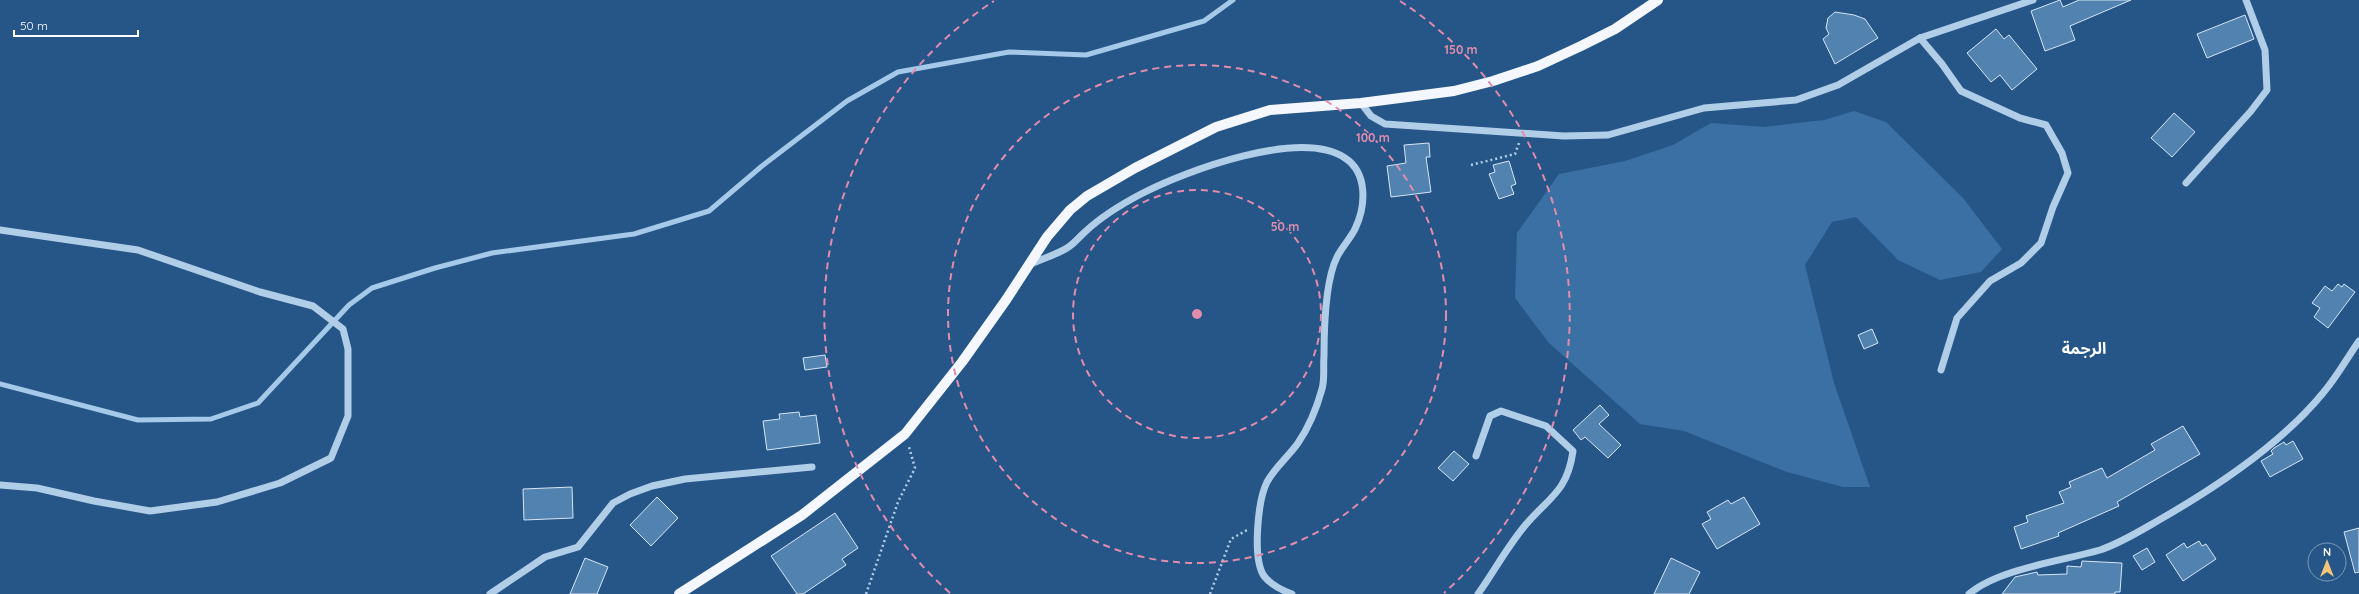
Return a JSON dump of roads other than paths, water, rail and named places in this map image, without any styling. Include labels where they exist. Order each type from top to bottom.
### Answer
[{"type":"main road","points":[[679,594],[802,515],[905,434],[962,362],[1046,237],[1070,210],[1087,196],[1135,168],[1216,127],[1270,110],[1361,103],[1454,91],[1493,81],[1538,66],[1616,29],[1658,0]]},
{"type":"street","points":[[1361,103],[1371,116],[1385,124],[1564,136],[1608,135],[1704,108],[1796,100],[1838,85],[1920,38],[2033,0]]},
{"type":"street","points":[[2186,183],[2246,117],[2267,90],[2265,50],[2246,0]]},
{"type":"street","points":[[1920,38],[1942,64],[1961,91],[2020,118],[2046,125],[2062,153],[2068,173],[2053,207],[2041,243],[2021,263],[1990,281],[1957,318],[1941,370]]},
{"type":"street","points":[[1028,265],[1068,248],[1087,230],[1141,194],[1170,180],[1211,166],[1284,147],[1304,146],[1326,149],[1342,156],[1353,164],[1360,173],[1362,198],[1360,216],[1355,230],[1336,259],[1330,282],[1324,324],[1323,387],[1313,414],[1298,442],[1266,484],[1260,505],[1258,527],[1259,562],[1264,575],[1278,588],[1292,594]]},
{"type":"street","points":[[0,230],[138,250],[260,292],[313,306],[343,329],[350,366],[348,416],[331,458],[280,483],[217,502],[150,511],[94,502],[37,488],[0,485]]},
{"type":"street","points":[[1969,594],[1984,584],[2023,569],[2100,550],[2130,537],[2207,493],[2272,443],[2298,420],[2324,393],[2359,341]]},
{"type":"street","points":[[1476,456],[1490,416],[1501,411],[1546,426],[1573,451],[1571,464],[1561,489],[1523,528],[1478,594]]},
{"type":"street","points":[[490,594],[545,557],[578,547],[613,503],[630,494],[652,486],[685,479],[812,467]]},
{"type":"waterway","points":[[0,384],[138,420],[211,419],[258,403],[349,305],[372,288],[435,268],[492,253],[634,234],[709,211],[762,166],[847,101],[898,72],[1009,52],[1086,55],[1204,21],[1233,0]]},
{"type":"district","name":"الرجمة","points":[[2084,348]]}]
